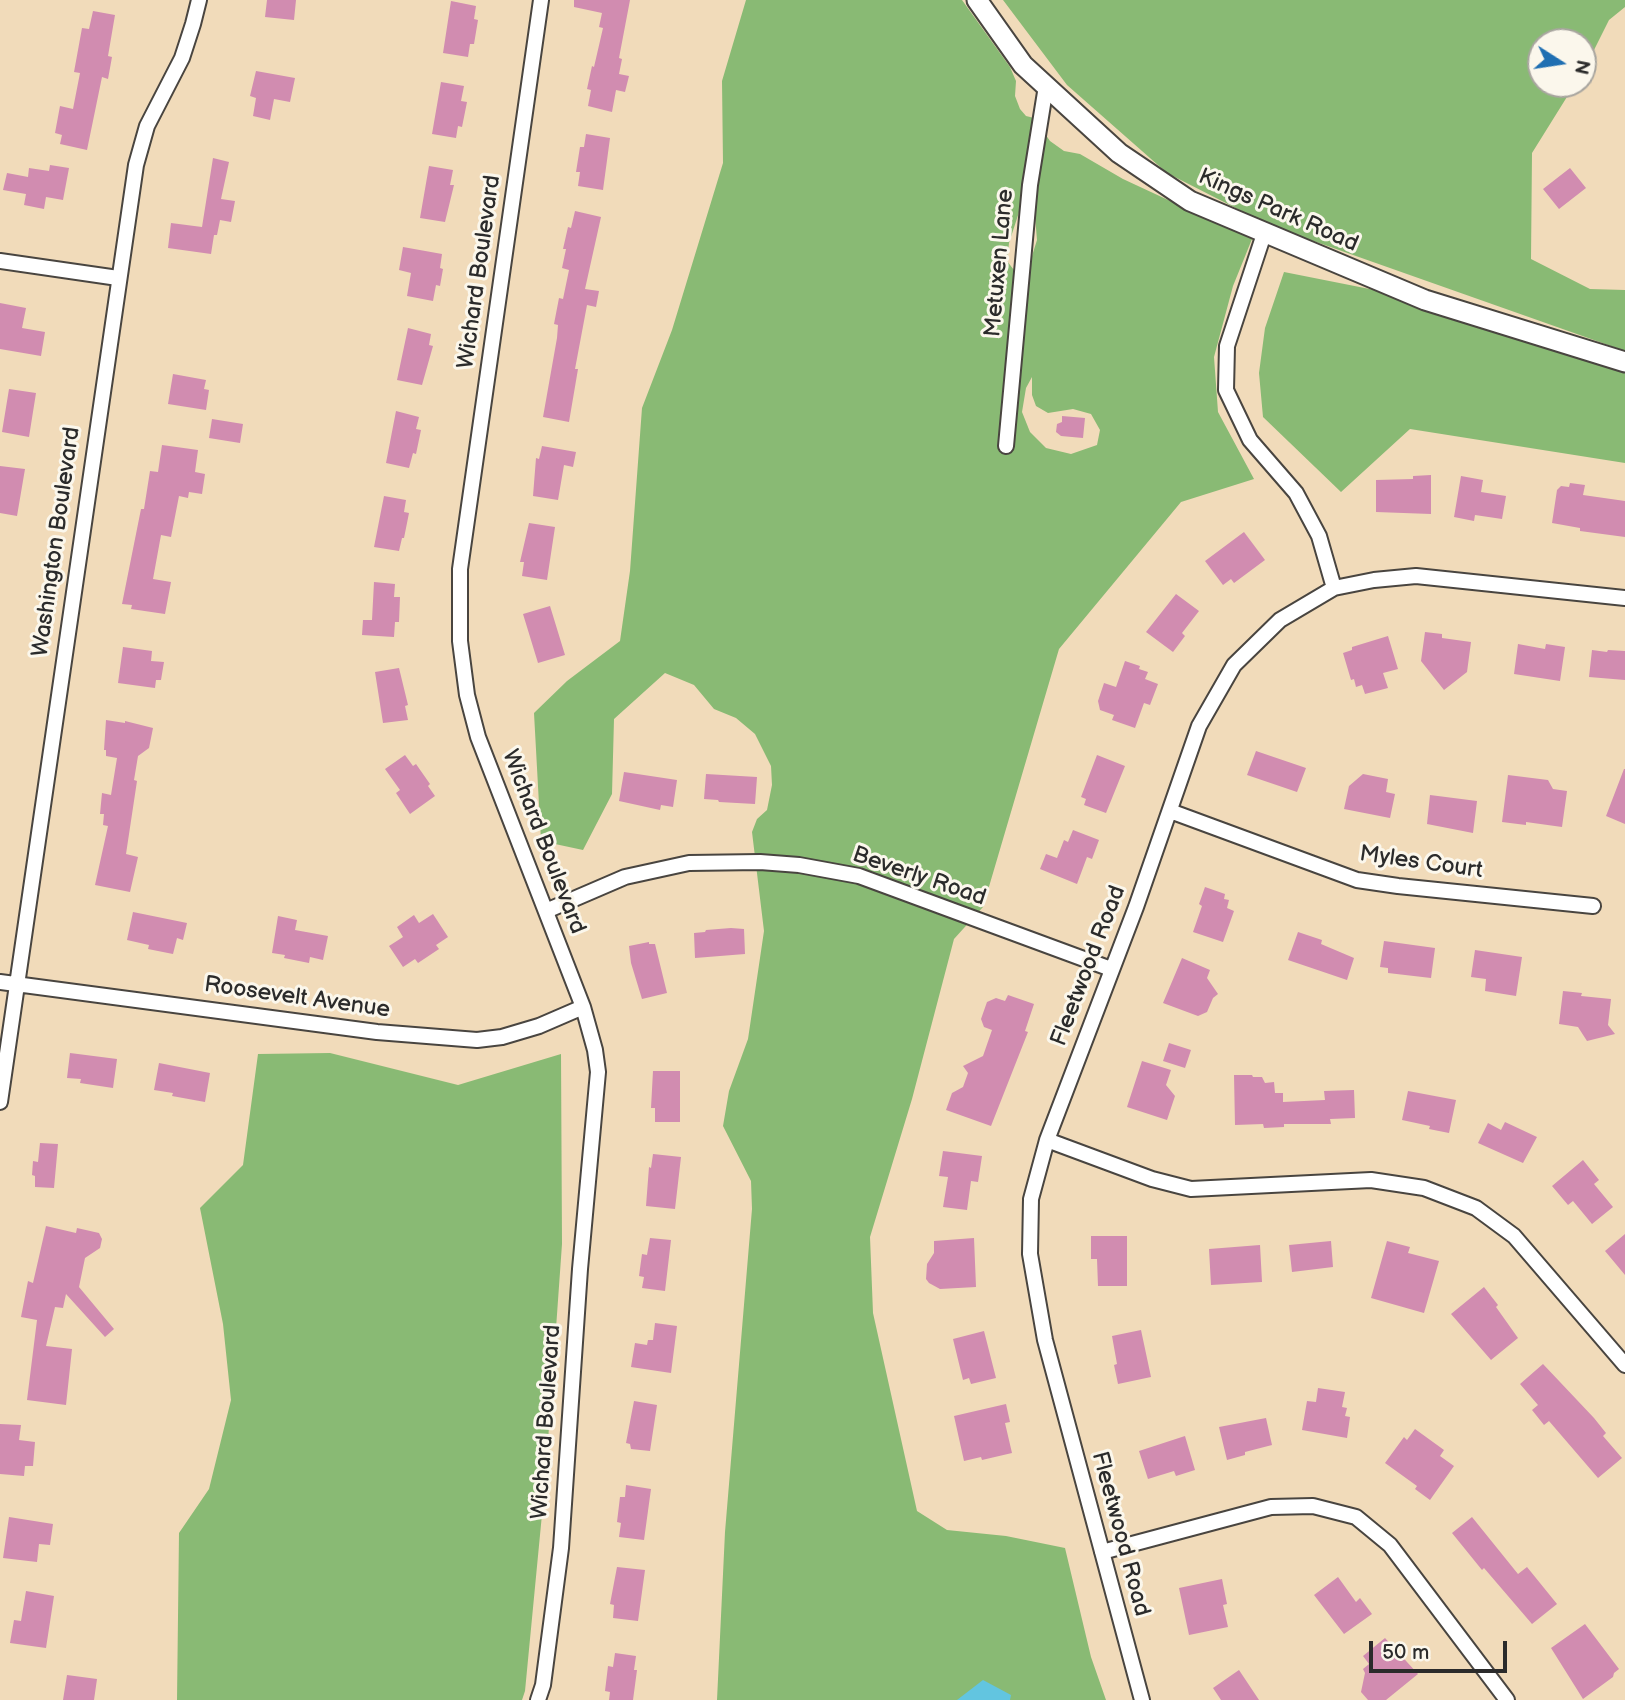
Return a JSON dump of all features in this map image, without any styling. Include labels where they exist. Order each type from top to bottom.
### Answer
[{"type":"street","name":"Washington Boulevard","points":[[0,1102],[136,165],[147,126],[182,58],[199,0]]},
{"type":"street","name":"Wichard Boulevard","points":[[538,1700],[543,1685],[561,1548],[580,1269],[598,1072],[583,1007],[478,737],[467,695],[460,641],[460,569],[541,0]]},
{"type":"street","name":"Kings Park Road","points":[[977,0],[1023,65],[1119,153],[1190,201],[1425,300],[1625,362]]},
{"type":"street","name":"Metuxen Lane","points":[[1006,446],[1030,185],[1046,86]]},
{"type":"street","points":[[1264,234],[1227,346],[1226,390],[1250,440],[1296,493],[1319,536],[1334,588]]},
{"type":"street","points":[[0,261],[118,278]]},
{"type":"street","name":"Fleetwood Road","points":[[1142,1700],[1045,1340],[1030,1254],[1031,1199],[1047,1140],[1136,907],[1199,726],[1234,665],[1280,620],[1334,588],[1374,580],[1416,576],[1625,598]]},
{"type":"street","name":"Myles Court","points":[[1170,811],[1357,880],[1593,906]]},
{"type":"street","name":"Beverly Road","points":[[546,911],[625,877],[689,863],[760,862],[799,865],[859,876],[1111,969]]},
{"type":"street","name":"Roosevelt Avenue","points":[[0,982],[377,1032],[477,1040],[502,1037],[540,1026],[583,1007]]},
{"type":"street","points":[[1047,1140],[1152,1179],[1191,1189],[1371,1180],[1424,1188],[1476,1208],[1514,1236],[1625,1365]]},
{"type":"street","points":[[1102,1552],[1271,1507],[1313,1506],[1356,1517],[1390,1545],[1507,1700]]},
{"type":"green space","points":[[746,0],[962,0],[1010,67],[1016,81],[1015,96],[1020,109],[1026,116],[1034,118],[1050,141],[1064,151],[1080,154],[1123,179],[1252,239],[1233,286],[1214,357],[1218,412],[1254,479],[1181,502],[1059,649],[983,907],[954,939],[912,1099],[870,1237],[873,1313],[917,1511],[947,1530],[1006,1536],[1065,1548],[1091,1657],[1106,1700],[717,1700],[725,1532],[752,1209],[751,1181],[723,1126],[729,1091],[748,1039],[764,931],[752,832],[757,819],[767,810],[772,785],[771,766],[755,734],[736,718],[714,709],[694,685],[665,673],[614,719],[612,794],[583,850],[541,841],[534,713],[567,681],[620,641],[630,571],[642,408],[672,330],[723,163],[722,81]],"holes":[[[1022,203],[1035,216],[1037,240],[1032,256],[1017,274],[1007,261],[1009,243]],[[1032,377],[1032,395],[1036,406],[1048,413],[1073,409],[1091,414],[1100,430],[1097,445],[1071,454],[1046,448],[1030,432],[1022,412],[1026,388]]]},
{"type":"green space","points":[[1003,0],[1625,0],[1625,7],[1609,20],[1597,44],[1597,28],[1527,28],[1527,98],[1566,98],[1532,153],[1531,259],[1590,289],[1625,290],[1625,351],[1271,226],[1167,173],[1067,85]]},
{"type":"green space","points":[[1284,272],[1425,300],[1625,362],[1625,463],[1410,429],[1341,492],[1263,417],[1259,373],[1265,328]]},
{"type":"green space","points":[[330,1053],[458,1085],[561,1054],[562,1244],[545,1483],[522,1700],[177,1700],[179,1533],[209,1489],[231,1400],[223,1324],[200,1208],[243,1165],[258,1054]]},
{"type":"water","points":[[983,1680],[1011,1695],[1010,1700],[957,1700]]},
{"type":"building","points":[[267,0],[296,0],[294,20],[265,17]]},
{"type":"building","points":[[574,0],[630,0],[619,58],[622,59],[619,74],[629,76],[625,92],[616,90],[612,112],[588,106],[591,90],[587,89],[603,28],[599,27],[602,13],[574,7]]},
{"type":"building","points":[[451,1],[476,6],[474,19],[478,20],[474,44],[470,44],[468,57],[443,53]]},
{"type":"building","points":[[93,11],[115,15],[108,56],[112,57],[108,79],[102,77],[87,150],[60,144],[62,135],[55,133],[60,106],[73,109],[80,73],[74,72],[82,28],[89,29]]},
{"type":"building","points":[[256,71],[295,78],[290,102],[274,99],[270,120],[253,116],[256,98],[250,96]]},
{"type":"building","points":[[441,82],[464,86],[461,101],[467,102],[462,127],[458,126],[456,138],[432,134]]},
{"type":"building","points":[[586,134],[610,138],[603,190],[578,186],[580,172],[576,172],[580,147],[584,147]]},
{"type":"building","points":[[213,158],[229,162],[221,199],[235,201],[231,222],[220,220],[211,254],[168,248],[171,223],[202,227]]},
{"type":"building","points":[[50,165],[69,168],[63,200],[46,197],[44,209],[24,205],[26,194],[3,190],[7,173],[28,177],[29,168],[49,171]]},
{"type":"building","points":[[429,166],[453,170],[450,185],[454,185],[445,222],[420,218]]},
{"type":"building","points":[[1570,168],[1586,188],[1559,209],[1543,189]]},
{"type":"building","points":[[575,211],[601,217],[585,289],[599,291],[596,307],[587,305],[575,369],[578,369],[569,422],[543,417],[557,338],[558,325],[554,324],[559,298],[563,299],[569,270],[562,268],[566,249],[563,249]]},
{"type":"building","points":[[403,247],[442,254],[440,286],[436,285],[433,301],[407,296],[411,273],[399,270]]},
{"type":"building","points":[[0,303],[26,308],[22,328],[45,332],[41,356],[0,349]]},
{"type":"building","points":[[408,328],[431,334],[429,345],[433,346],[422,385],[397,380]]},
{"type":"building","points":[[173,374],[206,380],[204,389],[209,390],[206,410],[168,404]]},
{"type":"building","points":[[9,389],[36,393],[29,437],[2,432]]},
{"type":"building","points":[[396,411],[419,417],[416,429],[421,430],[416,454],[413,453],[409,468],[386,463]]},
{"type":"building","points":[[1062,416],[1085,418],[1083,438],[1061,436],[1056,432],[1057,424],[1062,422]]},
{"type":"building","points":[[212,419],[243,424],[240,443],[209,438]]},
{"type":"building","points":[[162,445],[198,450],[195,472],[205,474],[202,494],[189,492],[188,498],[179,496],[171,537],[161,535],[153,579],[171,582],[165,614],[131,609],[132,605],[122,604],[150,471],[158,472]]},
{"type":"building","points":[[542,446],[576,452],[573,467],[564,465],[558,500],[533,496],[536,458],[539,459]]},
{"type":"building","points":[[0,466],[25,469],[17,516],[0,513]]},
{"type":"building","points":[[1431,475],[1431,514],[1376,512],[1376,480],[1413,479],[1413,476]]},
{"type":"building","points":[[1461,476],[1483,480],[1481,492],[1506,496],[1502,519],[1475,515],[1474,521],[1454,517]]},
{"type":"building","points":[[1570,483],[1585,485],[1583,495],[1625,501],[1625,537],[1580,531],[1580,528],[1552,523],[1557,490],[1561,486],[1569,487]]},
{"type":"building","points":[[384,496],[406,500],[404,512],[409,513],[399,551],[374,547]]},
{"type":"building","points":[[529,523],[555,527],[547,580],[522,576],[524,562],[520,562]]},
{"type":"building","points":[[1244,532],[1265,560],[1234,583],[1231,579],[1223,585],[1205,561]]},
{"type":"building","points":[[374,582],[395,584],[394,597],[400,597],[399,622],[395,622],[394,637],[362,635],[363,620],[372,620]]},
{"type":"building","points":[[1176,594],[1199,611],[1182,633],[1185,636],[1173,652],[1146,632]]},
{"type":"building","points":[[550,606],[565,655],[538,663],[523,614]]},
{"type":"building","points":[[1425,632],[1442,634],[1442,638],[1471,642],[1467,672],[1444,690],[1421,661]]},
{"type":"building","points":[[1388,636],[1398,669],[1383,673],[1388,688],[1365,694],[1362,685],[1356,687],[1354,679],[1351,680],[1343,653],[1352,650],[1352,647]]},
{"type":"building","points":[[1518,644],[1545,649],[1546,644],[1565,647],[1560,681],[1514,674]]},
{"type":"building","points":[[123,647],[152,651],[151,661],[164,662],[161,680],[156,680],[155,688],[118,683]]},
{"type":"building","points":[[1592,650],[1625,651],[1625,680],[1589,677]]},
{"type":"building","points":[[1125,661],[1140,666],[1139,669],[1148,672],[1145,679],[1158,684],[1150,705],[1144,703],[1135,728],[1112,720],[1114,715],[1100,710],[1098,701],[1104,683],[1116,687]]},
{"type":"building","points":[[399,668],[408,705],[405,706],[408,720],[383,723],[375,672]]},
{"type":"building","points":[[106,720],[125,721],[153,728],[149,748],[138,756],[134,780],[137,781],[126,854],[138,857],[130,892],[95,885],[108,826],[103,825],[104,814],[100,814],[102,793],[111,795],[117,758],[106,756],[104,750]]},
{"type":"building","points":[[1256,751],[1306,768],[1297,792],[1247,775]]},
{"type":"building","points":[[405,755],[413,766],[416,764],[435,796],[410,814],[396,793],[400,790],[385,769]]},
{"type":"building","points":[[1097,755],[1125,766],[1106,813],[1084,805],[1086,799],[1081,797]]},
{"type":"building","points":[[1625,769],[1625,824],[1606,816]]},
{"type":"building","points":[[624,772],[677,780],[673,807],[661,805],[660,810],[619,801]]},
{"type":"building","points":[[706,774],[757,777],[755,804],[704,799]]},
{"type":"building","points":[[1363,774],[1388,779],[1386,792],[1395,794],[1390,818],[1344,809],[1349,786]]},
{"type":"building","points":[[1508,775],[1548,780],[1553,789],[1567,791],[1562,827],[1502,822]]},
{"type":"building","points":[[1430,795],[1477,801],[1473,833],[1427,824]]},
{"type":"building","points":[[1073,830],[1099,840],[1092,859],[1087,857],[1077,884],[1040,869],[1046,854],[1057,858],[1064,840],[1068,842]]},
{"type":"building","points":[[1205,887],[1225,894],[1224,899],[1229,900],[1227,908],[1234,911],[1223,942],[1193,932]]},
{"type":"building","points":[[133,912],[187,923],[183,940],[177,938],[173,954],[148,949],[149,945],[127,940]]},
{"type":"building","points":[[433,914],[448,937],[436,945],[439,949],[418,963],[415,959],[403,967],[389,946],[403,937],[397,927],[414,915],[419,923]]},
{"type":"building","points":[[278,916],[297,920],[295,930],[328,936],[323,960],[310,957],[309,963],[272,953]]},
{"type":"building","points":[[744,929],[745,954],[695,958],[694,933]]},
{"type":"building","points":[[1298,932],[1322,940],[1321,944],[1354,958],[1347,980],[1288,960]]},
{"type":"building","points":[[1384,941],[1435,948],[1431,978],[1388,973],[1388,968],[1380,967]]},
{"type":"building","points":[[649,942],[655,944],[667,993],[642,999],[631,963],[629,946]]},
{"type":"building","points":[[1475,950],[1522,957],[1516,996],[1485,991],[1486,979],[1471,977]]},
{"type":"building","points":[[1182,958],[1210,970],[1207,978],[1218,994],[1213,998],[1207,1012],[1198,1016],[1163,1003]]},
{"type":"building","points":[[1563,991],[1611,999],[1608,1025],[1615,1034],[1587,1041],[1578,1027],[1559,1024]]},
{"type":"building","points":[[1008,995],[1034,1004],[1025,1031],[1028,1032],[991,1126],[946,1110],[952,1093],[963,1087],[968,1073],[963,1066],[983,1056],[992,1030],[984,1027],[981,1019],[987,1002],[996,998],[1005,1001]]},
{"type":"building","points":[[1169,1043],[1191,1050],[1185,1068],[1163,1061]]},
{"type":"building","points":[[70,1053],[117,1059],[113,1088],[80,1083],[81,1079],[67,1078]]},
{"type":"building","points":[[1142,1061],[1171,1070],[1166,1085],[1175,1096],[1167,1120],[1127,1107]]},
{"type":"building","points":[[159,1063],[210,1073],[205,1102],[154,1090]]},
{"type":"building","points":[[653,1071],[680,1071],[680,1122],[655,1122],[655,1108],[651,1108]]},
{"type":"building","points":[[1234,1075],[1252,1075],[1262,1077],[1265,1083],[1274,1082],[1275,1093],[1283,1093],[1283,1102],[1325,1100],[1324,1091],[1354,1090],[1355,1118],[1330,1119],[1331,1124],[1284,1124],[1284,1127],[1264,1128],[1263,1124],[1235,1125]]},
{"type":"building","points":[[1408,1091],[1456,1100],[1449,1133],[1402,1120]]},
{"type":"building","points":[[1505,1122],[1537,1137],[1523,1163],[1478,1143],[1488,1123],[1501,1130]]},
{"type":"building","points":[[40,1143],[58,1144],[54,1188],[35,1187],[33,1161],[38,1162]]},
{"type":"building","points":[[943,1151],[982,1156],[978,1182],[971,1181],[967,1210],[943,1207],[948,1177],[939,1176]]},
{"type":"building","points":[[653,1154],[681,1157],[675,1209],[646,1206],[649,1167],[651,1168]]},
{"type":"building","points":[[1583,1160],[1599,1180],[1594,1184],[1613,1207],[1592,1224],[1573,1201],[1568,1205],[1552,1186]]},
{"type":"building","points":[[46,1226],[76,1233],[77,1228],[99,1233],[102,1239],[100,1248],[85,1258],[79,1287],[114,1329],[105,1337],[66,1294],[63,1308],[55,1307],[46,1346],[72,1349],[66,1405],[27,1400],[37,1320],[21,1317],[28,1281],[33,1283]]},
{"type":"building","points":[[1625,1234],[1625,1275],[1605,1251]]},
{"type":"building","points":[[1091,1236],[1127,1236],[1127,1286],[1098,1286],[1097,1259],[1091,1259]]},
{"type":"building","points":[[650,1238],[671,1240],[665,1291],[642,1288],[644,1277],[639,1276],[642,1254],[647,1255]]},
{"type":"building","points":[[974,1238],[976,1287],[940,1289],[929,1283],[926,1279],[927,1264],[934,1253],[934,1241]]},
{"type":"building","points":[[1331,1241],[1333,1267],[1292,1272],[1289,1245]]},
{"type":"building","points":[[1387,1241],[1410,1247],[1408,1253],[1439,1261],[1424,1313],[1371,1298]]},
{"type":"building","points":[[1260,1245],[1262,1282],[1211,1285],[1209,1249]]},
{"type":"building","points":[[1484,1287],[1518,1338],[1491,1360],[1451,1314]]},
{"type":"building","points":[[655,1323],[677,1326],[671,1373],[631,1367],[635,1343],[647,1345],[648,1340],[653,1340]]},
{"type":"building","points":[[1141,1330],[1151,1377],[1118,1384],[1112,1336]]},
{"type":"building","points":[[984,1331],[996,1378],[971,1384],[969,1378],[963,1380],[953,1339]]},
{"type":"building","points":[[1543,1364],[1594,1418],[1606,1433],[1603,1436],[1622,1458],[1598,1478],[1549,1421],[1544,1425],[1532,1410],[1538,1405],[1520,1384]]},
{"type":"building","points":[[1318,1388],[1345,1392],[1342,1407],[1347,1408],[1345,1416],[1350,1417],[1347,1438],[1302,1430],[1307,1401],[1316,1402]]},
{"type":"building","points":[[634,1401],[657,1405],[650,1451],[631,1449],[630,1444],[626,1443]]},
{"type":"building","points":[[1006,1404],[1010,1422],[1005,1423],[1012,1453],[964,1461],[954,1416]]},
{"type":"building","points":[[1266,1418],[1272,1445],[1227,1460],[1219,1427]]},
{"type":"building","points":[[0,1424],[21,1425],[19,1440],[35,1442],[33,1466],[25,1466],[24,1476],[0,1474]]},
{"type":"building","points":[[1415,1429],[1444,1450],[1440,1456],[1454,1466],[1430,1500],[1415,1489],[1417,1486],[1385,1463],[1404,1437],[1407,1440]]},
{"type":"building","points":[[1185,1436],[1195,1470],[1176,1476],[1174,1471],[1148,1479],[1139,1451]]},
{"type":"building","points":[[626,1485],[651,1489],[644,1540],[619,1537],[621,1523],[617,1522],[620,1497],[625,1497]]},
{"type":"building","points":[[9,1517],[53,1524],[50,1545],[39,1544],[37,1562],[3,1558]]},
{"type":"building","points":[[1472,1517],[1518,1574],[1527,1567],[1557,1604],[1532,1624],[1452,1533]]},
{"type":"building","points":[[617,1567],[645,1570],[638,1621],[613,1618],[614,1605],[610,1604]]},
{"type":"building","points":[[1338,1577],[1356,1602],[1360,1598],[1372,1614],[1344,1634],[1314,1595]]},
{"type":"building","points":[[1222,1579],[1227,1604],[1223,1605],[1228,1627],[1189,1635],[1179,1588]]},
{"type":"building","points":[[26,1591],[54,1596],[46,1648],[10,1643],[14,1620],[21,1621]]},
{"type":"building","points":[[1585,1624],[1619,1669],[1613,1677],[1583,1699],[1551,1648]]},
{"type":"building","points":[[1385,1638],[1418,1674],[1386,1700],[1368,1700],[1361,1692],[1365,1673],[1363,1669],[1369,1664],[1363,1656]]},
{"type":"building","points":[[615,1653],[636,1656],[633,1700],[609,1700],[610,1692],[605,1691],[608,1666],[613,1667]]},
{"type":"building","points":[[1239,1670],[1259,1700],[1221,1700],[1213,1688]]},
{"type":"building","points":[[67,1675],[97,1679],[94,1700],[63,1700]]}]
